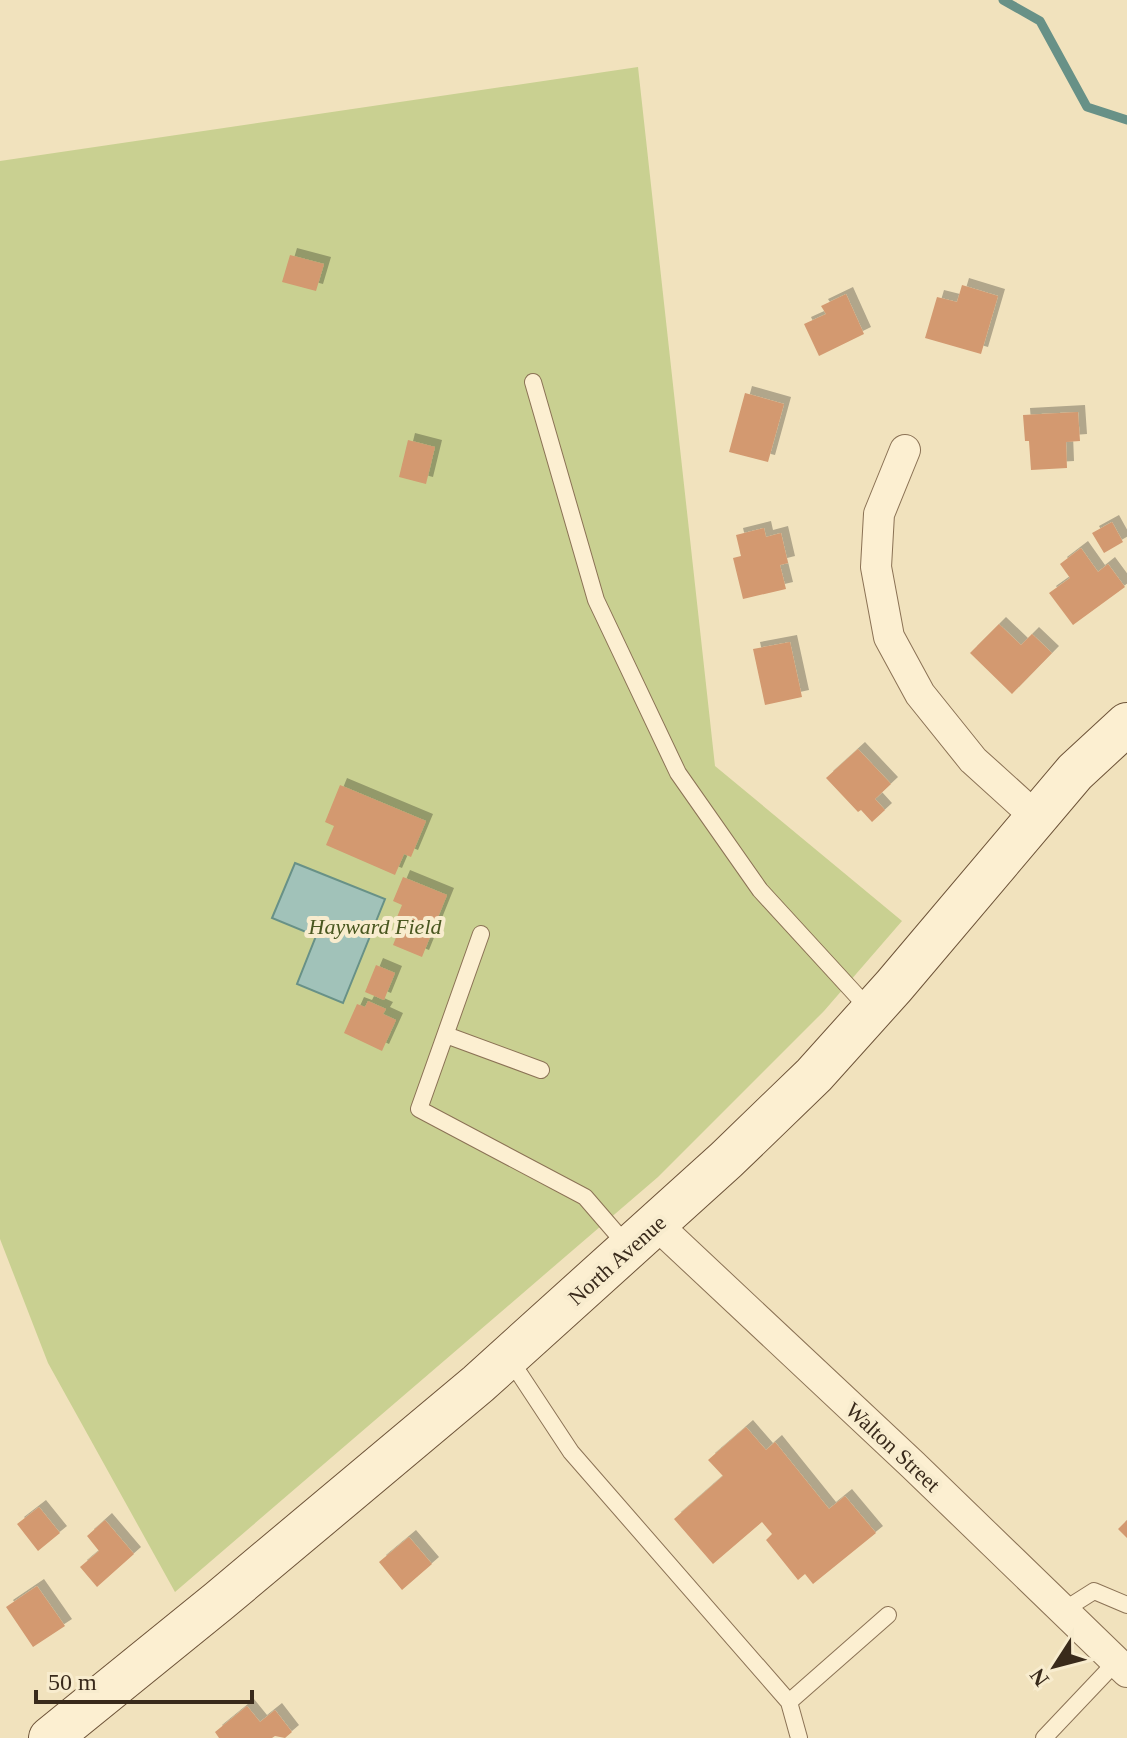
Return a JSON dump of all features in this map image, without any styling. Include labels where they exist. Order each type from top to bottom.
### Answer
[{"type":"main road","name":"North Avenue","points":[[50,1738],[243,1581],[508,1357],[643,1237],[814,1075],[1075,772],[1127,724]]},
{"type":"street","points":[[905,450],[879,514],[876,567],[889,637],[920,694],[973,760],[1036,817]]},
{"type":"street","name":"Walton Street","points":[[643,1237],[913,1465],[1122,1667]]},
{"type":"lane","points":[[533,382],[596,600],[678,773],[760,890],[871,1011]]},
{"type":"lane","points":[[481,934],[419,1109],[585,1197],[643,1237]]},
{"type":"lane","points":[[446,1035],[541,1070]]},
{"type":"lane","points":[[508,1357],[571,1452],[789,1702],[799,1738]]},
{"type":"lane","points":[[1064,1610],[1094,1591],[1127,1605]]},
{"type":"lane","points":[[789,1702],[888,1615]]},
{"type":"lane","points":[[1044,1738],[1122,1667]]},
{"type":"green space","name":"Hayward Field","points":[[638,67],[715,766],[902,921],[824,1011],[658,1177],[175,1592],[48,1363],[0,1239],[0,161]]},
{"type":"water","points":[[295,863],[385,899],[343,1003],[297,984],[316,936],[272,918]]},
{"type":"building","points":[[290,255],[324,264],[316,291],[282,282]]},
{"type":"building","points":[[962,285],[998,296],[981,354],[925,338],[937,297],[957,302]]},
{"type":"building","points":[[846,294],[864,334],[819,356],[804,324],[826,314],[821,306]]},
{"type":"building","points":[[745,393],[784,404],[768,462],[729,452]]},
{"type":"building","points":[[1078,412],[1080,441],[1066,442],[1067,468],[1031,470],[1023,415]]},
{"type":"building","points":[[408,440],[435,447],[426,484],[399,477]]},
{"type":"building","points":[[1112,522],[1123,542],[1104,553],[1092,533]]},
{"type":"building","points":[[764,528],[766,537],[781,533],[788,563],[780,565],[786,589],[743,599],[733,558],[741,556],[736,535]]},
{"type":"building","points":[[1081,548],[1098,572],[1108,564],[1125,587],[1073,625],[1049,593],[1070,578],[1060,564]]},
{"type":"building","points":[[999,624],[1021,645],[1032,634],[1052,653],[1012,694],[970,653]]},
{"type":"building","points":[[790,642],[802,697],[765,705],[753,649]]},
{"type":"building","points":[[858,749],[891,784],[875,799],[885,810],[872,822],[861,810],[858,812],[826,778]]},
{"type":"building","points":[[340,785],[426,821],[411,857],[404,854],[395,875],[326,845],[334,826],[325,822]]},
{"type":"building","points":[[403,877],[447,895],[422,957],[393,945],[403,920],[397,917],[402,905],[393,901]]},
{"type":"building","points":[[376,965],[395,973],[384,1000],[365,992]]},
{"type":"building","points":[[368,1001],[386,1009],[383,1014],[396,1020],[382,1051],[344,1033],[357,1004],[365,1007]]},
{"type":"building","points":[[746,1427],[766,1450],[775,1442],[829,1509],[845,1496],[876,1533],[813,1584],[805,1574],[798,1580],[766,1540],[772,1534],[762,1522],[713,1564],[674,1519],[723,1476],[708,1460]]},
{"type":"building","points":[[39,1507],[60,1533],[38,1551],[17,1524]]},
{"type":"building","points":[[105,1520],[134,1554],[97,1587],[80,1567],[99,1551],[87,1536]]},
{"type":"building","points":[[1127,1520],[1127,1538],[1118,1529]]},
{"type":"building","points":[[409,1537],[432,1564],[402,1590],[379,1562]]},
{"type":"building","points":[[37,1586],[65,1626],[33,1647],[6,1607]]},
{"type":"building","points":[[247,1706],[260,1722],[275,1710],[292,1732],[285,1738],[219,1738],[215,1732]]},
{"type":"waterway","points":[[1003,0],[1040,21],[1087,107],[1127,120]]}]
